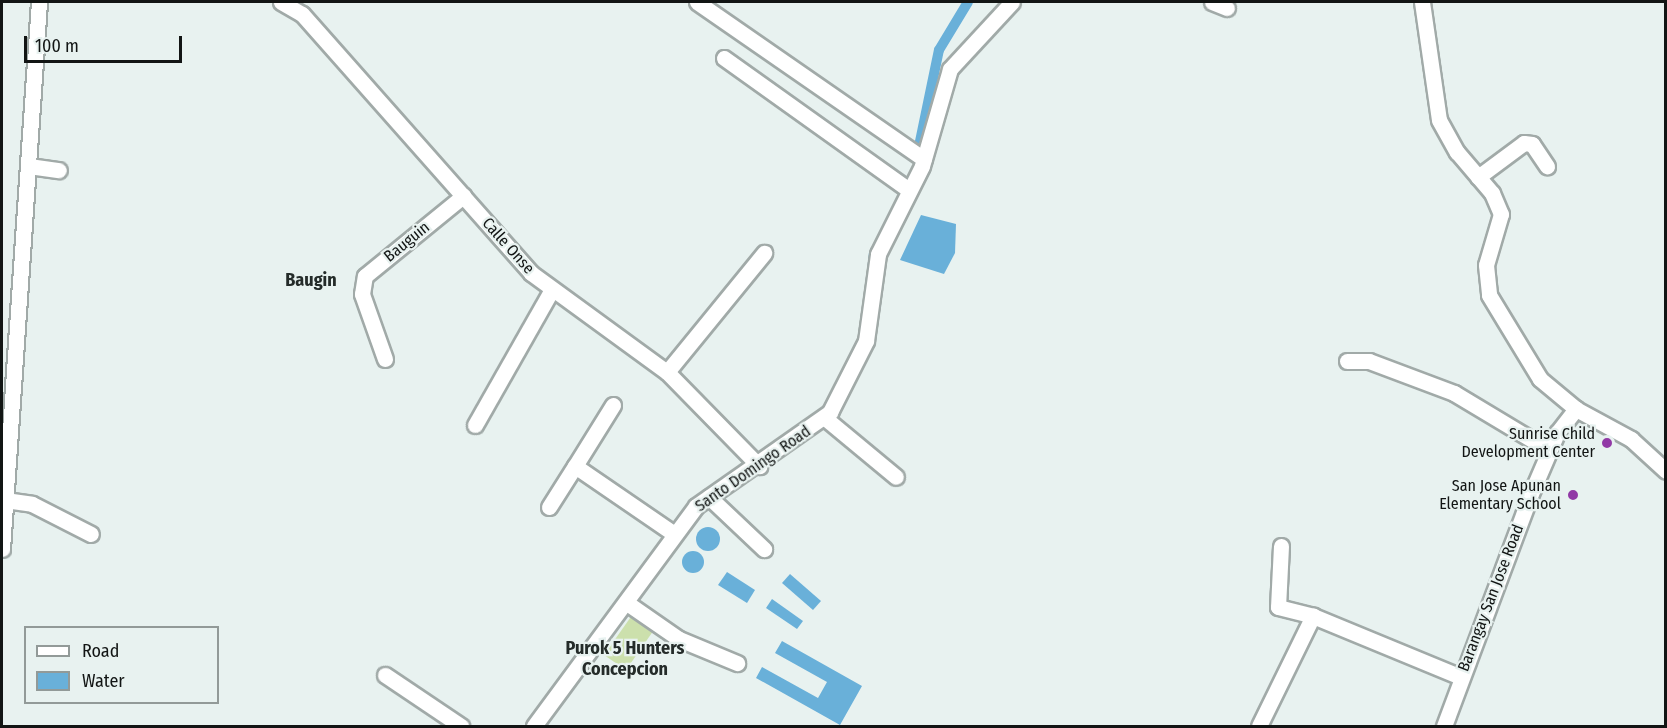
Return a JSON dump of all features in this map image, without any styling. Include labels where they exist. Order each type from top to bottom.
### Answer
[{"type":"street","points":[[2,549],[39,2]]},
{"type":"street","name":"Calle Onse","points":[[281,2],[302,14],[550,291],[667,372],[756,462]]},
{"type":"street","points":[[697,2],[924,159]]},
{"type":"street","name":"Santo Domingo Road","points":[[534,726],[645,582],[671,532],[709,497],[756,462],[825,418],[866,341],[878,254],[924,159],[951,69],[1012,2]]},
{"type":"street","points":[[1212,2],[1227,8]]},
{"type":"street","points":[[1422,2],[1439,120],[1501,214],[1486,265],[1489,294],[1533,369],[1576,409],[1631,439],[1665,471]]},
{"type":"street","points":[[724,58],[909,190]]},
{"type":"street","points":[[1478,177],[1524,143],[1532,144],[1547,166]]},
{"type":"street","points":[[29,166],[60,170]]},
{"type":"street","name":"Bauguin","points":[[385,359],[362,294],[365,276],[463,196]]},
{"type":"street","points":[[667,372],[764,253]]},
{"type":"street","points":[[475,425],[550,291]]},
{"type":"street","points":[[1347,361],[1370,362],[1455,393],[1549,450]]},
{"type":"street","points":[[549,507],[613,405]]},
{"type":"street","name":"Barangay San Jose Road","points":[[1444,726],[1549,450],[1576,409]]},
{"type":"street","points":[[825,418],[896,477]]},
{"type":"street","points":[[575,466],[671,532]]},
{"type":"street","points":[[709,497],[764,549]]},
{"type":"street","points":[[5,500],[32,504],[91,534]]},
{"type":"street","points":[[1281,546],[1278,607],[1313,615],[1461,677]]},
{"type":"street","points":[[627,603],[679,639],[737,663]]},
{"type":"street","points":[[1259,726],[1313,615]]},
{"type":"street","points":[[385,675],[461,726]]},
{"type":"green space","points":[[635,611],[656,627],[626,670],[604,655]]},
{"type":"water","points":[[921,215],[956,224],[955,253],[944,274],[900,260]]},
{"type":"water","points":[[708,527],[713,528],[719,534],[719,544],[713,550],[708,551],[703,550],[697,544],[696,539],[697,534],[703,528]]},
{"type":"water","points":[[689,551],[697,551],[704,558],[704,566],[697,573],[689,573],[682,566],[682,558]]},
{"type":"water","points":[[727,572],[755,590],[747,603],[718,585]]},
{"type":"water","points":[[790,574],[821,601],[813,610],[782,583]]},
{"type":"water","points":[[772,599],[803,621],[797,629],[766,608]]},
{"type":"water","points":[[782,641],[862,686],[840,725],[756,678],[762,667],[818,698],[827,682],[775,653]]},
{"type":"waterway","points":[[918,151],[939,50],[968,2]]},
{"type":"waterway","points":[[866,290],[870,252],[901,191]]},
{"type":"place","name":"Sunrise Child Development Center","points":[[1607,443]]},
{"type":"place","name":"San Jose Apunan Elementary School","points":[[1573,495]]},
{"type":"district","name":"Baugin","points":[[311,280]]},
{"type":"district","name":"Purok 5 Hunters Concepcion","points":[[625,659]]}]
